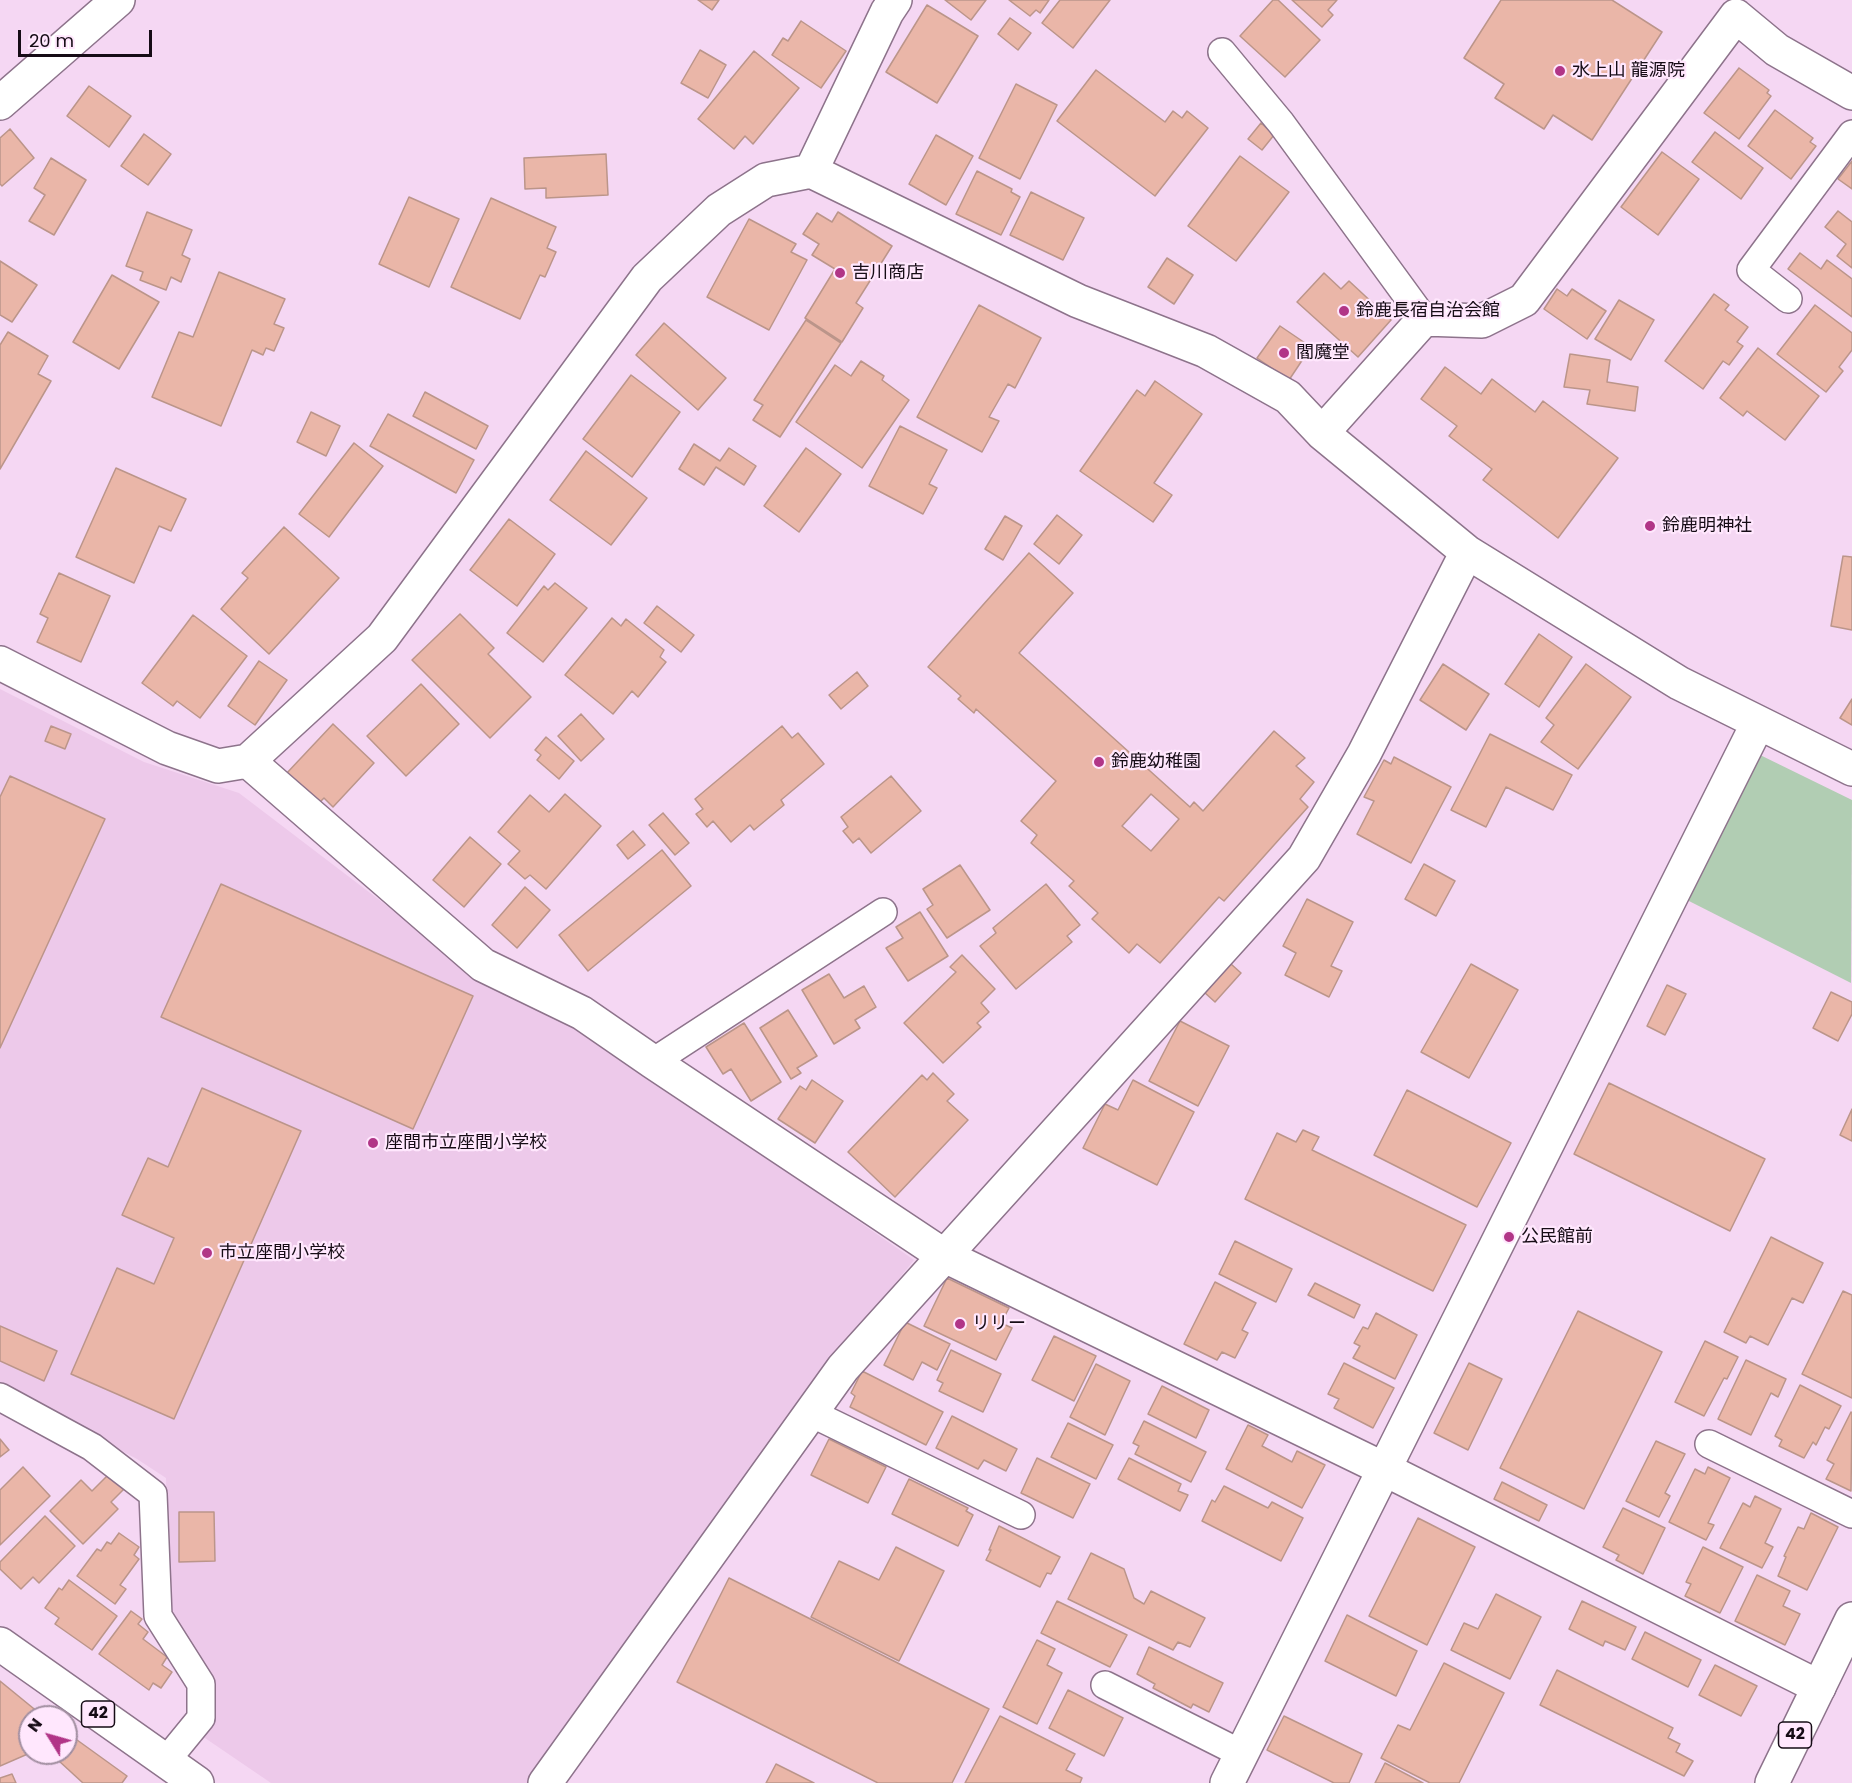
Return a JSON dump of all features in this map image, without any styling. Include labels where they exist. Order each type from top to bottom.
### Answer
[{"type":"street","points":[[0,103],[118,0]]},
{"type":"street","points":[[811,171],[887,4]]},
{"type":"street","points":[[1322,433],[1424,319],[1482,321],[1524,300],[1736,16],[1778,50],[1852,93]]},
{"type":"street","points":[[0,663],[167,748],[218,766],[248,760],[382,638],[647,278],[719,210],[766,180],[811,171],[1078,301],[1206,351],[1288,397],[1322,433],[1467,552],[1679,683],[1852,769]]},
{"type":"street","points":[[545,1783],[843,1368],[1304,858],[1364,754],[1467,552]]},
{"type":"street","points":[[1227,1783],[1758,723]]},
{"type":"street","points":[[248,760],[483,965],[582,1013],[943,1255],[1384,1469],[1819,1687]]},
{"type":"street","name":"42","points":[[1772,1783],[1852,1619]]},
{"type":"street","name":"42","points":[[0,1644],[197,1783]]},
{"type":"lane","points":[[1222,52],[1281,123],[1424,319]]},
{"type":"lane","points":[[1788,299],[1751,270],[1852,134]]},
{"type":"lane","points":[[653,1062],[883,912]]},
{"type":"lane","points":[[0,1397],[92,1447],[153,1494],[158,1616],[201,1684],[201,1718],[165,1762]]},
{"type":"lane","points":[[811,1413],[1021,1515]]},
{"type":"lane","points":[[1709,1444],[1852,1514]]},
{"type":"lane","points":[[1105,1685],[1242,1754]]},
{"type":"shaded area","name":"座間市立座間小学校","points":[[0,689],[144,762],[239,793],[483,979],[579,1026],[914,1260],[857,1331],[527,1783],[271,1783],[202,1736],[187,1637],[173,1612],[167,1541],[166,1478],[137,1459],[0,1386]]},
{"type":"green space","points":[[1756,753],[1852,800],[1851,983],[1685,899]]},
{"type":"building","points":[[698,0],[719,0],[712,10]]},
{"type":"building","points":[[945,0],[986,0],[971,20]]},
{"type":"building","points":[[1009,0],[1049,0],[1040,13],[1036,10],[1030,16]]},
{"type":"building","points":[[1060,0],[1110,0],[1073,48],[1042,23]]},
{"type":"building","points":[[1273,0],[1278,0],[1320,40],[1285,77],[1240,36]]},
{"type":"building","points":[[1292,0],[1337,0],[1328,10],[1333,15],[1322,27]]},
{"type":"building","name":"水上山 龍源院","points":[[1501,0],[1612,0],[1662,32],[1592,140],[1553,115],[1544,129],[1495,98],[1504,84],[1464,58]]},
{"type":"building","points":[[927,5],[978,36],[937,103],[886,72]]},
{"type":"building","points":[[1010,18],[1031,33],[1018,50],[998,34]]},
{"type":"building","points":[[801,21],[846,51],[821,88],[772,55],[783,38],[788,41]]},
{"type":"building","points":[[700,50],[726,65],[708,98],[681,83]]},
{"type":"building","points":[[754,51],[799,88],[753,144],[745,136],[734,149],[698,119]]},
{"type":"building","points":[[1739,68],[1769,90],[1767,93],[1771,96],[1739,139],[1704,113]]},
{"type":"building","points":[[1096,70],[1165,122],[1173,111],[1182,118],[1187,111],[1208,128],[1155,196],[1057,121]]},
{"type":"building","points":[[1016,84],[1057,105],[1020,179],[979,158]]},
{"type":"building","points":[[89,86],[131,116],[109,147],[67,116]]},
{"type":"building","points":[[1775,110],[1813,138],[1810,142],[1816,146],[1791,179],[1748,146]]},
{"type":"building","points":[[1261,123],[1274,135],[1262,150],[1248,139]]},
{"type":"building","points":[[10,129],[34,158],[2,186],[0,184],[0,138]]},
{"type":"building","points":[[1715,132],[1763,168],[1741,199],[1692,162]]},
{"type":"building","points":[[144,134],[171,154],[148,185],[121,166]]},
{"type":"building","points":[[936,135],[973,156],[946,205],[909,184]]},
{"type":"building","points":[[1662,152],[1699,179],[1658,235],[1621,207]]},
{"type":"building","points":[[606,154],[608,195],[546,198],[546,188],[525,189],[524,158]]},
{"type":"building","points":[[1240,156],[1289,192],[1236,261],[1188,226]]},
{"type":"building","points":[[51,158],[86,180],[54,235],[29,221],[45,195],[34,188]]},
{"type":"building","points":[[1852,161],[1852,189],[1838,179]]},
{"type":"building","points":[[977,171],[1012,189],[1011,192],[1020,197],[1001,235],[956,214]]},
{"type":"building","points":[[1031,192],[1084,218],[1063,260],[1010,235]]},
{"type":"building","points":[[409,197],[459,219],[429,287],[379,264]]},
{"type":"building","points":[[491,198],[556,227],[547,248],[556,252],[545,277],[540,275],[520,319],[451,287]]},
{"type":"building","points":[[1838,211],[1852,222],[1852,268],[1837,256],[1846,244],[1825,227]]},
{"type":"building","points":[[147,212],[192,230],[182,255],[190,259],[181,282],[171,277],[166,290],[140,280],[143,272],[126,266]]},
{"type":"building","points":[[838,212],[892,246],[856,303],[863,308],[842,342],[805,318],[835,269],[812,255],[819,244],[803,234],[817,213],[832,222]]},
{"type":"building","points":[[749,219],[796,244],[791,252],[807,260],[769,330],[707,297]]},
{"type":"building","points":[[1800,253],[1821,269],[1827,260],[1852,279],[1852,317],[1788,269]]},
{"type":"building","points":[[1167,258],[1193,275],[1174,304],[1148,287]]},
{"type":"building","points":[[0,261],[37,285],[12,322],[0,315]]},
{"type":"building","points":[[219,272],[285,299],[274,324],[284,328],[274,351],[266,348],[263,355],[252,350],[221,426],[152,397],[179,332],[193,337]]},
{"type":"building","name":"鈴鹿長宿自治会館","points":[[1324,273],[1341,289],[1349,281],[1391,320],[1358,357],[1297,302]]},
{"type":"building","points":[[112,275],[159,302],[119,369],[73,342]]},
{"type":"building","points":[[1557,289],[1567,296],[1572,289],[1606,311],[1587,339],[1544,309]]},
{"type":"building","points":[[1714,294],[1729,305],[1725,310],[1748,327],[1737,342],[1743,346],[1729,365],[1723,361],[1703,389],[1665,361]]},
{"type":"building","points":[[1619,300],[1654,320],[1631,360],[1595,339]]},
{"type":"building","points":[[979,305],[1041,338],[1015,388],[1008,384],[989,417],[999,421],[982,452],[917,417]]},
{"type":"building","points":[[1815,305],[1852,333],[1852,350],[1839,367],[1843,371],[1826,392],[1777,354]]},
{"type":"building","points":[[806,320],[841,343],[780,437],[753,420],[763,405],[754,400]]},
{"type":"building","points":[[664,323],[726,378],[698,410],[636,355]]},
{"type":"building","name":"閻魔堂","points":[[1280,326],[1311,347],[1289,380],[1257,358]]},
{"type":"building","points":[[8,332],[48,356],[38,374],[51,381],[0,469],[0,345]]},
{"type":"building","points":[[1758,348],[1819,396],[1785,440],[1747,411],[1743,416],[1720,398]]},
{"type":"building","points":[[1570,354],[1610,360],[1607,382],[1638,387],[1635,411],[1587,404],[1590,390],[1564,387]]},
{"type":"building","points":[[861,361],[884,376],[882,380],[909,400],[862,468],[796,422],[835,365],[851,376]]},
{"type":"building","points":[[1445,367],[1481,394],[1492,379],[1535,412],[1543,401],[1618,458],[1558,538],[1483,480],[1492,469],[1449,436],[1457,426],[1421,399]]},
{"type":"building","points":[[631,375],[680,412],[632,477],[583,439]]},
{"type":"building","points":[[1155,381],[1202,414],[1154,483],[1172,495],[1153,522],[1080,471],[1137,390],[1145,396]]},
{"type":"building","points":[[425,392],[488,426],[476,449],[413,416]]},
{"type":"building","points":[[311,412],[340,426],[326,456],[297,442]]},
{"type":"building","points":[[388,414],[474,460],[456,493],[370,446]]},
{"type":"building","points":[[900,426],[947,450],[929,484],[937,488],[923,514],[869,486]]},
{"type":"building","points":[[354,443],[383,466],[329,537],[299,514]]},
{"type":"building","points":[[694,444],[720,461],[729,448],[756,466],[744,485],[716,467],[704,485],[679,469]]},
{"type":"building","points":[[806,448],[841,474],[799,532],[764,506]]},
{"type":"building","points":[[586,451],[647,498],[611,545],[550,500]]},
{"type":"building","points":[[116,468],[186,499],[171,531],[159,526],[134,583],[76,557]]},
{"type":"building","points":[[1057,515],[1082,535],[1059,564],[1034,544]]},
{"type":"building","points":[[1005,516],[1022,526],[1003,560],[985,549]]},
{"type":"building","points":[[509,519],[555,554],[517,606],[470,570]]},
{"type":"building","points":[[284,527],[339,578],[269,654],[221,609],[248,578],[242,573]]},
{"type":"building","points":[[1029,553],[1073,593],[1019,653],[1190,807],[1194,802],[1203,811],[1274,731],[1305,758],[1296,766],[1314,782],[1300,799],[1308,807],[1224,901],[1219,897],[1160,963],[1137,944],[1129,953],[1092,919],[1098,913],[1069,886],[1074,881],[1031,843],[1037,835],[1021,821],[1056,781],[976,709],[974,713],[958,699],[961,696],[928,667]],"holes":[[[1151,794],[1179,819],[1151,851],[1122,826]]]},
{"type":"building","points":[[1843,556],[1852,557],[1852,630],[1831,626]]},
{"type":"building","points":[[59,573],[110,596],[81,662],[37,642],[48,618],[40,614]]},
{"type":"building","points":[[555,583],[587,608],[543,662],[507,633],[544,586],[548,590]]},
{"type":"building","points":[[657,606],[694,635],[681,652],[644,623]]},
{"type":"building","points":[[460,614],[494,648],[488,654],[531,697],[490,738],[412,660]]},
{"type":"building","points":[[193,615],[247,656],[200,718],[177,701],[173,706],[142,683]]},
{"type":"building","points":[[612,618],[621,626],[626,619],[664,650],[660,657],[666,662],[638,697],[632,691],[613,714],[565,675]]},
{"type":"building","points":[[1539,634],[1572,657],[1539,707],[1505,684]]},
{"type":"building","points":[[259,661],[287,680],[255,725],[228,706]]},
{"type":"building","points":[[1443,664],[1489,694],[1466,730],[1420,700]]},
{"type":"building","points":[[1586,664],[1631,697],[1578,769],[1541,742],[1554,725],[1546,718]]},
{"type":"building","points":[[857,672],[868,686],[841,709],[829,695]]},
{"type":"building","points":[[421,684],[459,724],[406,776],[367,736]]},
{"type":"building","points":[[1852,699],[1852,725],[1840,718]]},
{"type":"building","points":[[581,714],[604,739],[581,761],[558,736]]},
{"type":"building","points":[[333,724],[374,763],[333,807],[324,798],[317,805],[285,775]]},
{"type":"building","points":[[51,726],[71,734],[65,749],[45,741]]},
{"type":"building","points":[[782,726],[792,738],[798,733],[824,764],[781,800],[784,805],[754,830],[750,825],[731,842],[713,821],[707,827],[696,814],[703,809],[695,799]]},
{"type":"building","points":[[1490,734],[1572,775],[1553,810],[1506,787],[1486,827],[1451,810]]},
{"type":"building","points":[[546,737],[574,761],[559,779],[537,760],[541,755],[535,750]]},
{"type":"building","points":[[1394,757],[1451,787],[1411,863],[1357,834],[1374,801],[1364,797],[1384,760],[1391,764]]},
{"type":"building","points":[[10,776],[105,819],[0,1048],[0,797]]},
{"type":"building","points":[[891,776],[921,811],[871,853],[859,838],[853,843],[843,831],[848,827],[841,817]]},
{"type":"building","points":[[565,794],[601,826],[546,889],[530,875],[525,879],[508,864],[520,851],[498,832],[530,795],[549,812]]},
{"type":"building","points":[[663,813],[689,843],[675,855],[649,825]]},
{"type":"building","points":[[633,831],[645,845],[628,859],[617,845]]},
{"type":"building","points":[[470,837],[501,864],[464,907],[433,880]]},
{"type":"building","points":[[662,850],[691,886],[588,971],[559,935]]},
{"type":"building","points":[[1424,864],[1455,881],[1436,916],[1405,899]]},
{"type":"building","points":[[960,865],[990,910],[947,938],[927,909],[933,905],[923,889]]},
{"type":"building","points":[[221,884],[473,996],[413,1129],[161,1017]]},
{"type":"building","points":[[1046,884],[1080,925],[1067,936],[1072,942],[1016,989],[980,946],[996,933],[993,928]]},
{"type":"building","points":[[525,887],[550,910],[517,948],[492,925]]},
{"type":"building","points":[[1307,899],[1353,922],[1331,966],[1342,971],[1329,997],[1285,975],[1296,953],[1283,946]]},
{"type":"building","points":[[920,912],[948,956],[908,981],[886,948],[903,938],[896,927]]},
{"type":"building","points":[[962,955],[995,989],[981,1003],[989,1012],[977,1023],[981,1027],[943,1063],[904,1023],[956,972],[950,967]]},
{"type":"building","points":[[1231,964],[1241,973],[1215,1002],[1204,992]]},
{"type":"building","points":[[1471,964],[1518,990],[1469,1078],[1421,1052]]},
{"type":"building","points":[[829,974],[844,998],[864,986],[876,1007],[855,1020],[860,1028],[834,1044],[802,990]]},
{"type":"building","points":[[1667,985],[1686,994],[1665,1035],[1647,1026]]},
{"type":"building","points":[[1831,992],[1852,1002],[1852,1014],[1838,1041],[1813,1028]]},
{"type":"building","points":[[788,1010],[817,1056],[797,1068],[801,1073],[791,1079],[760,1028]]},
{"type":"building","points":[[1180,1021],[1229,1046],[1198,1106],[1149,1081]]},
{"type":"building","points":[[744,1023],[781,1082],[751,1101],[731,1069],[723,1074],[706,1047]]},
{"type":"building","points":[[933,1073],[954,1094],[947,1101],[968,1120],[895,1197],[848,1152],[922,1075],[927,1080]]},
{"type":"building","points":[[812,1080],[843,1101],[815,1143],[778,1119],[800,1086],[806,1090]]},
{"type":"building","points":[[1133,1080],[1194,1112],[1157,1185],[1083,1148],[1105,1104],[1118,1110]]},
{"type":"building","points":[[1609,1083],[1765,1159],[1730,1231],[1574,1154]]},
{"type":"building","name":"市立座間小学校","points":[[202,1088],[301,1131],[174,1419],[71,1374],[117,1268],[154,1284],[174,1238],[122,1215],[148,1158],[168,1167]]},
{"type":"building","points":[[1407,1090],[1511,1143],[1477,1207],[1374,1155]]},
{"type":"building","points":[[1852,1109],[1852,1141],[1840,1135]]},
{"type":"building","points":[[1303,1130],[1319,1137],[1312,1150],[1466,1225],[1433,1291],[1245,1199],[1277,1133],[1296,1142]]},
{"type":"building","points":[[1771,1237],[1823,1263],[1803,1303],[1792,1298],[1768,1345],[1750,1336],[1746,1343],[1724,1332]]},
{"type":"building","points":[[1235,1241],[1292,1269],[1276,1302],[1219,1274]]},
{"type":"building","points":[[947,1278],[1009,1308],[1001,1323],[1012,1328],[996,1360],[924,1326]]},
{"type":"building","points":[[1215,1282],[1256,1303],[1242,1330],[1248,1333],[1235,1358],[1222,1352],[1217,1360],[1184,1344]]},
{"type":"building","points":[[1315,1283],[1360,1305],[1354,1318],[1308,1295]]},
{"type":"building","points":[[1843,1291],[1852,1295],[1852,1398],[1802,1374]]},
{"type":"building","points":[[1578,1311],[1662,1352],[1584,1509],[1500,1468]]},
{"type":"building","points":[[1376,1313],[1417,1335],[1395,1379],[1353,1358],[1360,1346],[1354,1343],[1363,1327],[1368,1329]]},
{"type":"building","points":[[905,1322],[950,1344],[937,1370],[922,1362],[913,1380],[884,1365]]},
{"type":"building","points":[[0,1326],[57,1351],[44,1381],[0,1361]]},
{"type":"building","points":[[1054,1336],[1096,1356],[1074,1401],[1032,1380]]},
{"type":"building","points":[[1705,1341],[1738,1357],[1704,1416],[1675,1402]]},
{"type":"building","points":[[951,1350],[1001,1374],[983,1412],[939,1391],[943,1383],[937,1380]]},
{"type":"building","points":[[1746,1360],[1786,1379],[1778,1397],[1771,1393],[1751,1435],[1718,1419]]},
{"type":"building","points":[[1344,1363],[1394,1388],[1373,1428],[1334,1408],[1339,1399],[1328,1394]]},
{"type":"building","points":[[1469,1363],[1502,1379],[1468,1450],[1434,1433]]},
{"type":"building","points":[[1096,1364],[1130,1381],[1105,1435],[1070,1417]]},
{"type":"building","points":[[862,1371],[943,1412],[926,1445],[850,1407],[855,1396],[851,1393]]},
{"type":"building","points":[[1800,1385],[1841,1406],[1829,1429],[1825,1427],[1816,1445],[1813,1442],[1804,1458],[1779,1446],[1782,1440],[1775,1436]]},
{"type":"building","points":[[1162,1386],[1209,1410],[1196,1438],[1148,1414]]},
{"type":"building","points":[[1851,1412],[1851,1491],[1826,1479],[1834,1464],[1827,1460]]},
{"type":"building","points":[[952,1416],[1017,1449],[1006,1471],[984,1460],[978,1469],[936,1448]]},
{"type":"building","points":[[1144,1421],[1206,1452],[1191,1482],[1135,1454],[1139,1446],[1133,1443]]},
{"type":"building","points":[[1068,1423],[1113,1445],[1096,1479],[1051,1457]]},
{"type":"building","points":[[1248,1425],[1268,1435],[1262,1446],[1292,1462],[1297,1451],[1325,1465],[1302,1508],[1226,1469]]},
{"type":"building","points":[[0,1439],[9,1450],[0,1457]]},
{"type":"building","points":[[829,1439],[886,1467],[868,1503],[811,1475]]},
{"type":"building","points":[[1656,1441],[1685,1454],[1665,1493],[1670,1496],[1659,1517],[1626,1501]]},
{"type":"building","points":[[1037,1458],[1090,1484],[1073,1518],[1021,1493]]},
{"type":"building","points":[[1129,1458],[1181,1484],[1178,1491],[1188,1495],[1180,1511],[1118,1479]]},
{"type":"building","points":[[23,1467],[50,1496],[0,1545],[0,1490]]},
{"type":"building","points":[[1708,1467],[1730,1478],[1708,1523],[1714,1525],[1706,1540],[1669,1522],[1695,1469],[1705,1474]]},
{"type":"building","points":[[111,1472],[126,1487],[111,1502],[118,1509],[83,1544],[50,1511],[81,1480],[92,1491]]},
{"type":"building","points":[[909,1479],[968,1508],[966,1511],[973,1515],[958,1546],[892,1514]]},
{"type":"building","points":[[1502,1482],[1547,1505],[1539,1521],[1494,1499]]},
{"type":"building","points":[[1224,1486],[1268,1508],[1272,1502],[1303,1518],[1281,1561],[1202,1521],[1212,1500],[1215,1502]]},
{"type":"building","points":[[1755,1496],[1781,1509],[1765,1543],[1773,1547],[1762,1568],[1720,1548],[1743,1503],[1750,1507]]},
{"type":"building","points":[[1623,1508],[1665,1528],[1643,1574],[1616,1560],[1619,1555],[1603,1547]]},
{"type":"building","points":[[179,1512],[214,1512],[215,1561],[179,1562]]},
{"type":"building","points":[[1811,1513],[1838,1527],[1807,1590],[1778,1576],[1786,1557],[1784,1556],[1798,1527],[1804,1529]]},
{"type":"building","points":[[45,1516],[75,1546],[39,1583],[33,1577],[21,1589],[0,1569],[0,1562]]},
{"type":"building","points":[[1418,1518],[1475,1547],[1427,1645],[1369,1616]]},
{"type":"building","points":[[999,1526],[1060,1557],[1051,1574],[1047,1573],[1040,1587],[986,1560]]},
{"type":"building","points":[[119,1533],[139,1547],[134,1555],[139,1559],[120,1585],[126,1589],[115,1604],[77,1576],[97,1549],[101,1551],[107,1542],[111,1544]]},
{"type":"building","points":[[896,1547],[944,1571],[899,1661],[811,1617],[839,1561],[879,1580]]},
{"type":"building","points":[[1703,1547],[1743,1567],[1720,1613],[1685,1596],[1691,1584],[1686,1582]]},
{"type":"building","points":[[1091,1553],[1124,1569],[1134,1598],[1144,1604],[1151,1591],[1205,1618],[1190,1647],[1178,1642],[1173,1650],[1068,1599]]},
{"type":"building","points":[[1757,1575],[1790,1591],[1783,1606],[1800,1614],[1785,1645],[1735,1621]]},
{"type":"building","points":[[729,1578],[989,1709],[952,1783],[878,1783],[677,1682]]},
{"type":"building","points":[[69,1580],[117,1616],[92,1650],[55,1624],[59,1618],[45,1608],[59,1588],[62,1590]]},
{"type":"building","points":[[1496,1594],[1541,1617],[1510,1679],[1451,1650],[1464,1623],[1478,1629]]},
{"type":"building","points":[[1057,1601],[1127,1635],[1110,1667],[1041,1633]]},
{"type":"building","points":[[1582,1601],[1636,1627],[1625,1650],[1605,1641],[1603,1646],[1569,1629]]},
{"type":"building","points":[[131,1611],[142,1619],[138,1624],[148,1632],[143,1639],[167,1657],[162,1665],[172,1672],[161,1688],[153,1683],[149,1690],[99,1654]]},
{"type":"building","points":[[1347,1615],[1417,1651],[1396,1696],[1325,1661]]},
{"type":"building","points":[[1645,1632],[1701,1660],[1688,1687],[1632,1659]]},
{"type":"building","points":[[1037,1640],[1055,1649],[1047,1665],[1062,1673],[1037,1724],[1003,1707]]},
{"type":"building","points":[[1149,1647],[1223,1683],[1209,1712],[1193,1704],[1191,1708],[1153,1688],[1155,1684],[1137,1674]]},
{"type":"building","points":[[1444,1663],[1504,1693],[1459,1783],[1430,1783],[1381,1758],[1398,1725],[1410,1730]]},
{"type":"building","points":[[1715,1665],[1757,1686],[1741,1716],[1699,1695]]},
{"type":"building","points":[[1557,1670],[1673,1728],[1668,1738],[1680,1744],[1676,1752],[1693,1761],[1684,1776],[1540,1705]]},
{"type":"building","points":[[0,1681],[29,1705],[18,1705],[18,1758],[0,1766]]},
{"type":"building","points":[[1068,1690],[1123,1718],[1104,1756],[1049,1728]]},
{"type":"building","points":[[1000,1716],[1075,1754],[1066,1770],[1082,1778],[1080,1783],[965,1783]]},
{"type":"building","points":[[1284,1716],[1362,1754],[1349,1783],[1334,1783],[1267,1750]]},
{"type":"building","points":[[78,1741],[127,1776],[122,1783],[83,1783],[63,1765],[78,1765]]},
{"type":"building","points":[[1385,1763],[1423,1783],[1375,1783]]},
{"type":"building","points":[[776,1764],[814,1783],[766,1783]]},
{"type":"building","points":[[12,1774],[16,1783],[0,1783],[0,1778]]},
{"type":"place","name":"水上山 龍源院","points":[[1560,71]]},
{"type":"place","name":"吉川商店","points":[[840,273]]},
{"type":"place","name":"鈴鹿長宿自治会館","points":[[1344,311]]},
{"type":"place","name":"閻魔堂","points":[[1284,353]]},
{"type":"place","name":"鈴鹿明神社","points":[[1650,526]]},
{"type":"place","name":"鈴鹿幼稚園","points":[[1099,762]]},
{"type":"place","name":"座間市立座間小学校","points":[[373,1143]]},
{"type":"place","name":"公民館前","points":[[1509,1237]]},
{"type":"place","name":"市立座間小学校","points":[[207,1253]]},
{"type":"place","name":"リリー","points":[[960,1324]]}]
